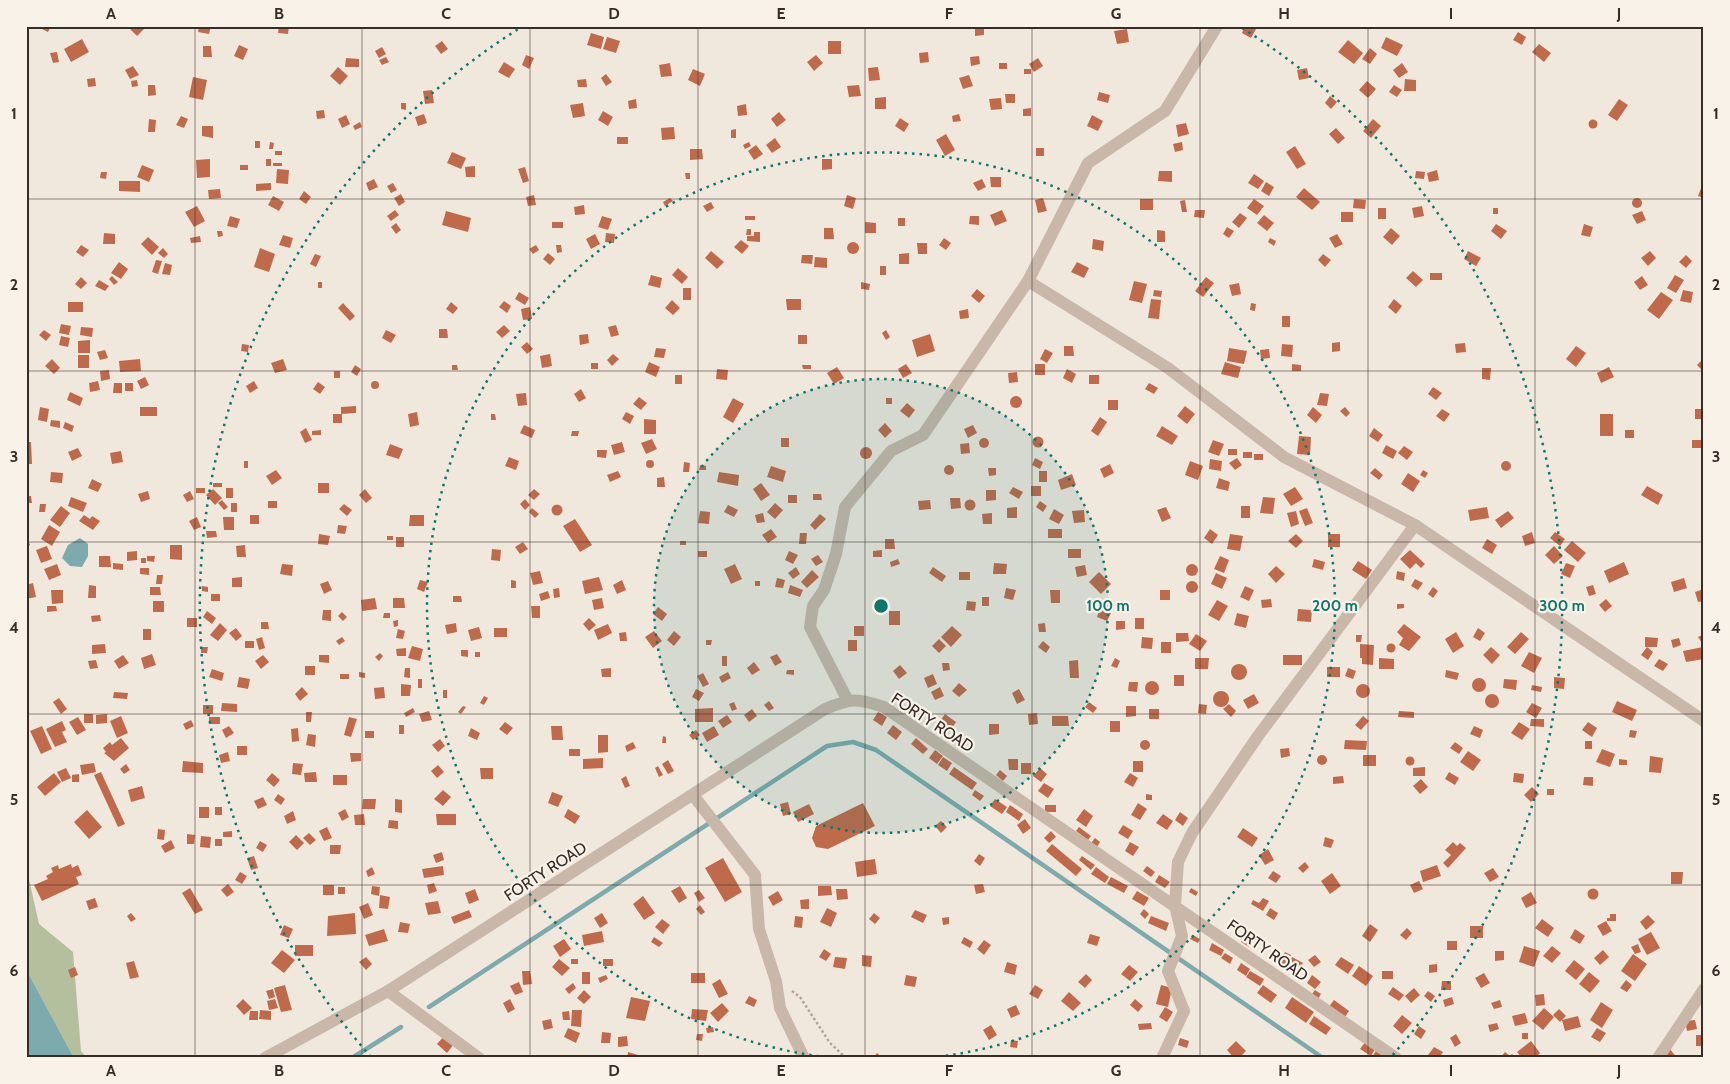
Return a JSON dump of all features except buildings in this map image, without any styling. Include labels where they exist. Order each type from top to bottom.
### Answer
[{"type":"street","points":[[847,700],[810,627],[813,606],[824,590],[836,554],[845,507],[891,451],[923,435],[1028,281],[1088,163],[1165,111],[1217,26]]},
{"type":"street","points":[[1028,281],[1168,368],[1284,457],[1415,526],[1704,721]]},
{"type":"street","points":[[1162,1058],[1184,1011],[1168,971],[1182,936],[1175,905],[1178,862],[1192,833],[1258,736],[1415,526]]},
{"type":"street","name":"FORTY ROAD","points":[[264,1058],[388,991],[825,709],[847,700],[866,701],[884,707],[1396,1058]]},
{"type":"street","points":[[693,795],[756,875],[760,929],[776,981],[780,1008],[804,1058]]},
{"type":"street","points":[[1658,1058],[1704,989]]},
{"type":"street","points":[[388,991],[479,1058]]},
{"type":"path","points":[[776,981],[800,997],[830,1043],[846,1058]]},
{"type":"green space","points":[[26,866],[39,924],[73,952],[81,1051],[87,1058],[74,1058],[27,971]]},
{"type":"water","points":[[80,538],[88,544],[88,556],[82,567],[70,566],[62,558],[68,545]]},
{"type":"water","points":[[26,969],[27,971],[74,1058],[26,1058]]},
{"type":"waterway","points":[[429,1007],[827,746],[853,742],[876,750],[1323,1058]]},
{"type":"waterway","points":[[352,1058],[401,1027]]}]
